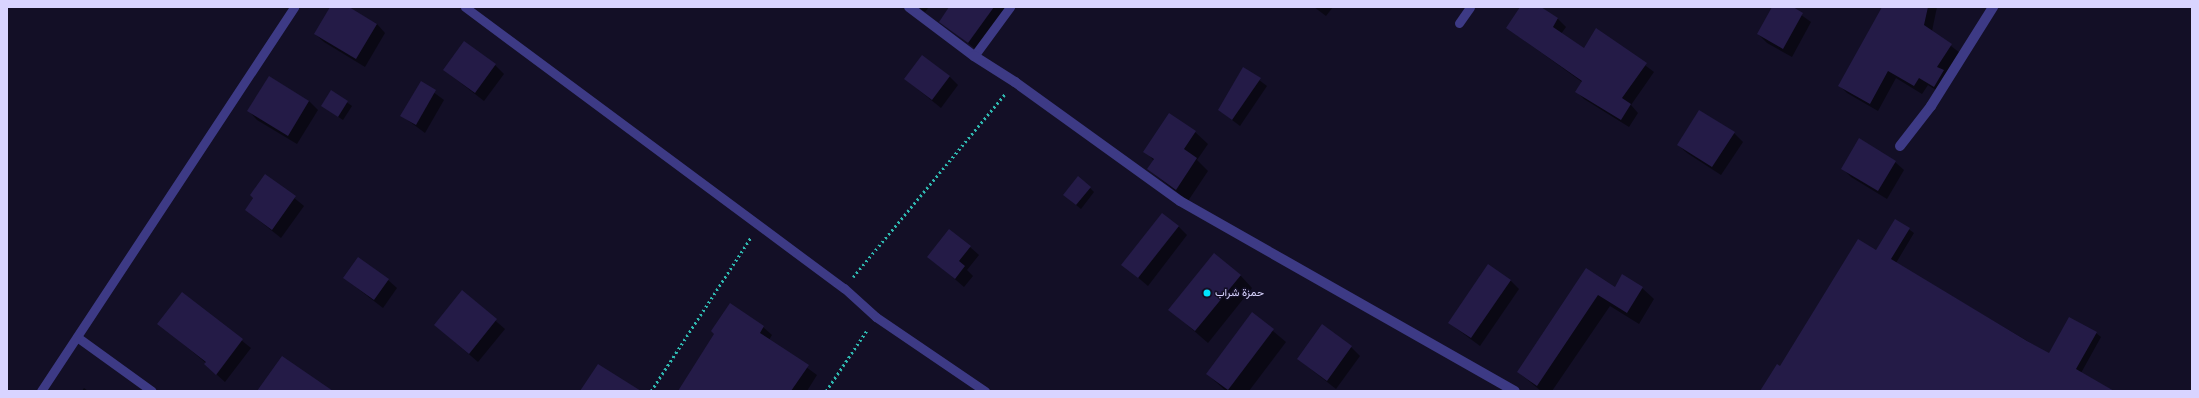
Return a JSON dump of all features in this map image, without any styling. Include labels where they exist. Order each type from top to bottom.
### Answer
[{"type":"street","points":[[909,7],[974,56],[1015,82],[1180,201],[1515,391]]},
{"type":"street","points":[[1900,146],[1931,106],[1992,7]]},
{"type":"lane","points":[[41,391],[294,7]]},
{"type":"lane","points":[[465,7],[758,226],[844,288],[876,317],[985,391]]},
{"type":"lane","points":[[974,56],[1010,7]]},
{"type":"lane","points":[[1459,23],[1470,7]]},
{"type":"lane","points":[[77,338],[152,391]]},
{"type":"path","points":[[844,288],[1015,82]]},
{"type":"path","points":[[652,391],[758,226]]},
{"type":"path","points":[[826,391],[876,317]]},
{"type":"building","points":[[330,7],[349,7],[377,24],[356,59],[314,34]]},
{"type":"building","points":[[949,7],[994,7],[968,43],[939,22]]},
{"type":"building","points":[[1520,7],[1541,7],[1558,18],[1553,27],[1584,48],[1596,28],[1647,63],[1622,98],[1631,104],[1621,120],[1575,92],[1582,81],[1506,28]]},
{"type":"building","points":[[1772,7],[1793,7],[1803,13],[1783,49],[1757,34]]},
{"type":"building","points":[[1882,7],[1928,7],[1924,25],[1952,44],[1937,67],[1944,70],[1934,87],[1919,78],[1914,86],[1888,71],[1870,104],[1838,86]]},
{"type":"building","points":[[464,41],[496,64],[475,93],[443,70]]},
{"type":"building","points":[[922,55],[950,76],[932,100],[904,79]]},
{"type":"building","points":[[1243,67],[1261,78],[1232,120],[1218,110]]},
{"type":"building","points":[[269,76],[309,101],[288,136],[247,111]]},
{"type":"building","points":[[421,81],[436,90],[416,125],[400,116]]},
{"type":"building","points":[[331,90],[348,101],[338,117],[321,106]]},
{"type":"building","points":[[1699,110],[1735,132],[1712,167],[1677,145]]},
{"type":"building","points":[[1169,113],[1196,131],[1184,149],[1197,158],[1176,190],[1147,169],[1154,159],[1143,152]]},
{"type":"building","points":[[1859,138],[1896,161],[1878,191],[1841,169]]},
{"type":"building","points":[[265,174],[296,196],[272,230],[245,210],[253,198],[250,195]]},
{"type":"building","points":[[1078,176],[1091,187],[1076,205],[1063,195]]},
{"type":"building","points":[[1162,213],[1179,226],[1138,278],[1121,265]]},
{"type":"building","points":[[1895,219],[1910,228],[1891,259],[2027,341],[2049,353],[2069,317],[2097,332],[2076,369],[2114,391],[1760,391],[1777,364],[1780,366],[1858,239],[1876,250]]},
{"type":"building","points":[[949,229],[971,246],[959,261],[965,266],[955,279],[927,257]]},
{"type":"building","points":[[1214,253],[1241,275],[1195,331],[1168,310]]},
{"type":"building","points":[[358,257],[389,279],[374,300],[343,278]]},
{"type":"building","points":[[1488,264],[1511,280],[1471,338],[1448,323]]},
{"type":"building","points":[[1586,268],[1615,287],[1622,274],[1643,287],[1627,313],[1598,295],[1537,386],[1517,372]]},
{"type":"building","points":[[462,290],[497,319],[469,354],[434,325]]},
{"type":"building","points":[[182,292],[243,339],[216,375],[204,364],[206,362],[157,324]]},
{"type":"building","points":[[730,303],[764,326],[760,333],[809,365],[791,391],[678,391],[714,334],[711,331]]},
{"type":"building","points":[[1252,312],[1274,329],[1228,390],[1206,374]]},
{"type":"building","points":[[1322,324],[1352,346],[1327,381],[1297,359]]},
{"type":"building","points":[[282,356],[333,391],[257,391]]},
{"type":"building","points":[[598,364],[641,391],[580,391]]},
{"type":"place","name":"حمزة شراب","points":[[1207,293]]}]
